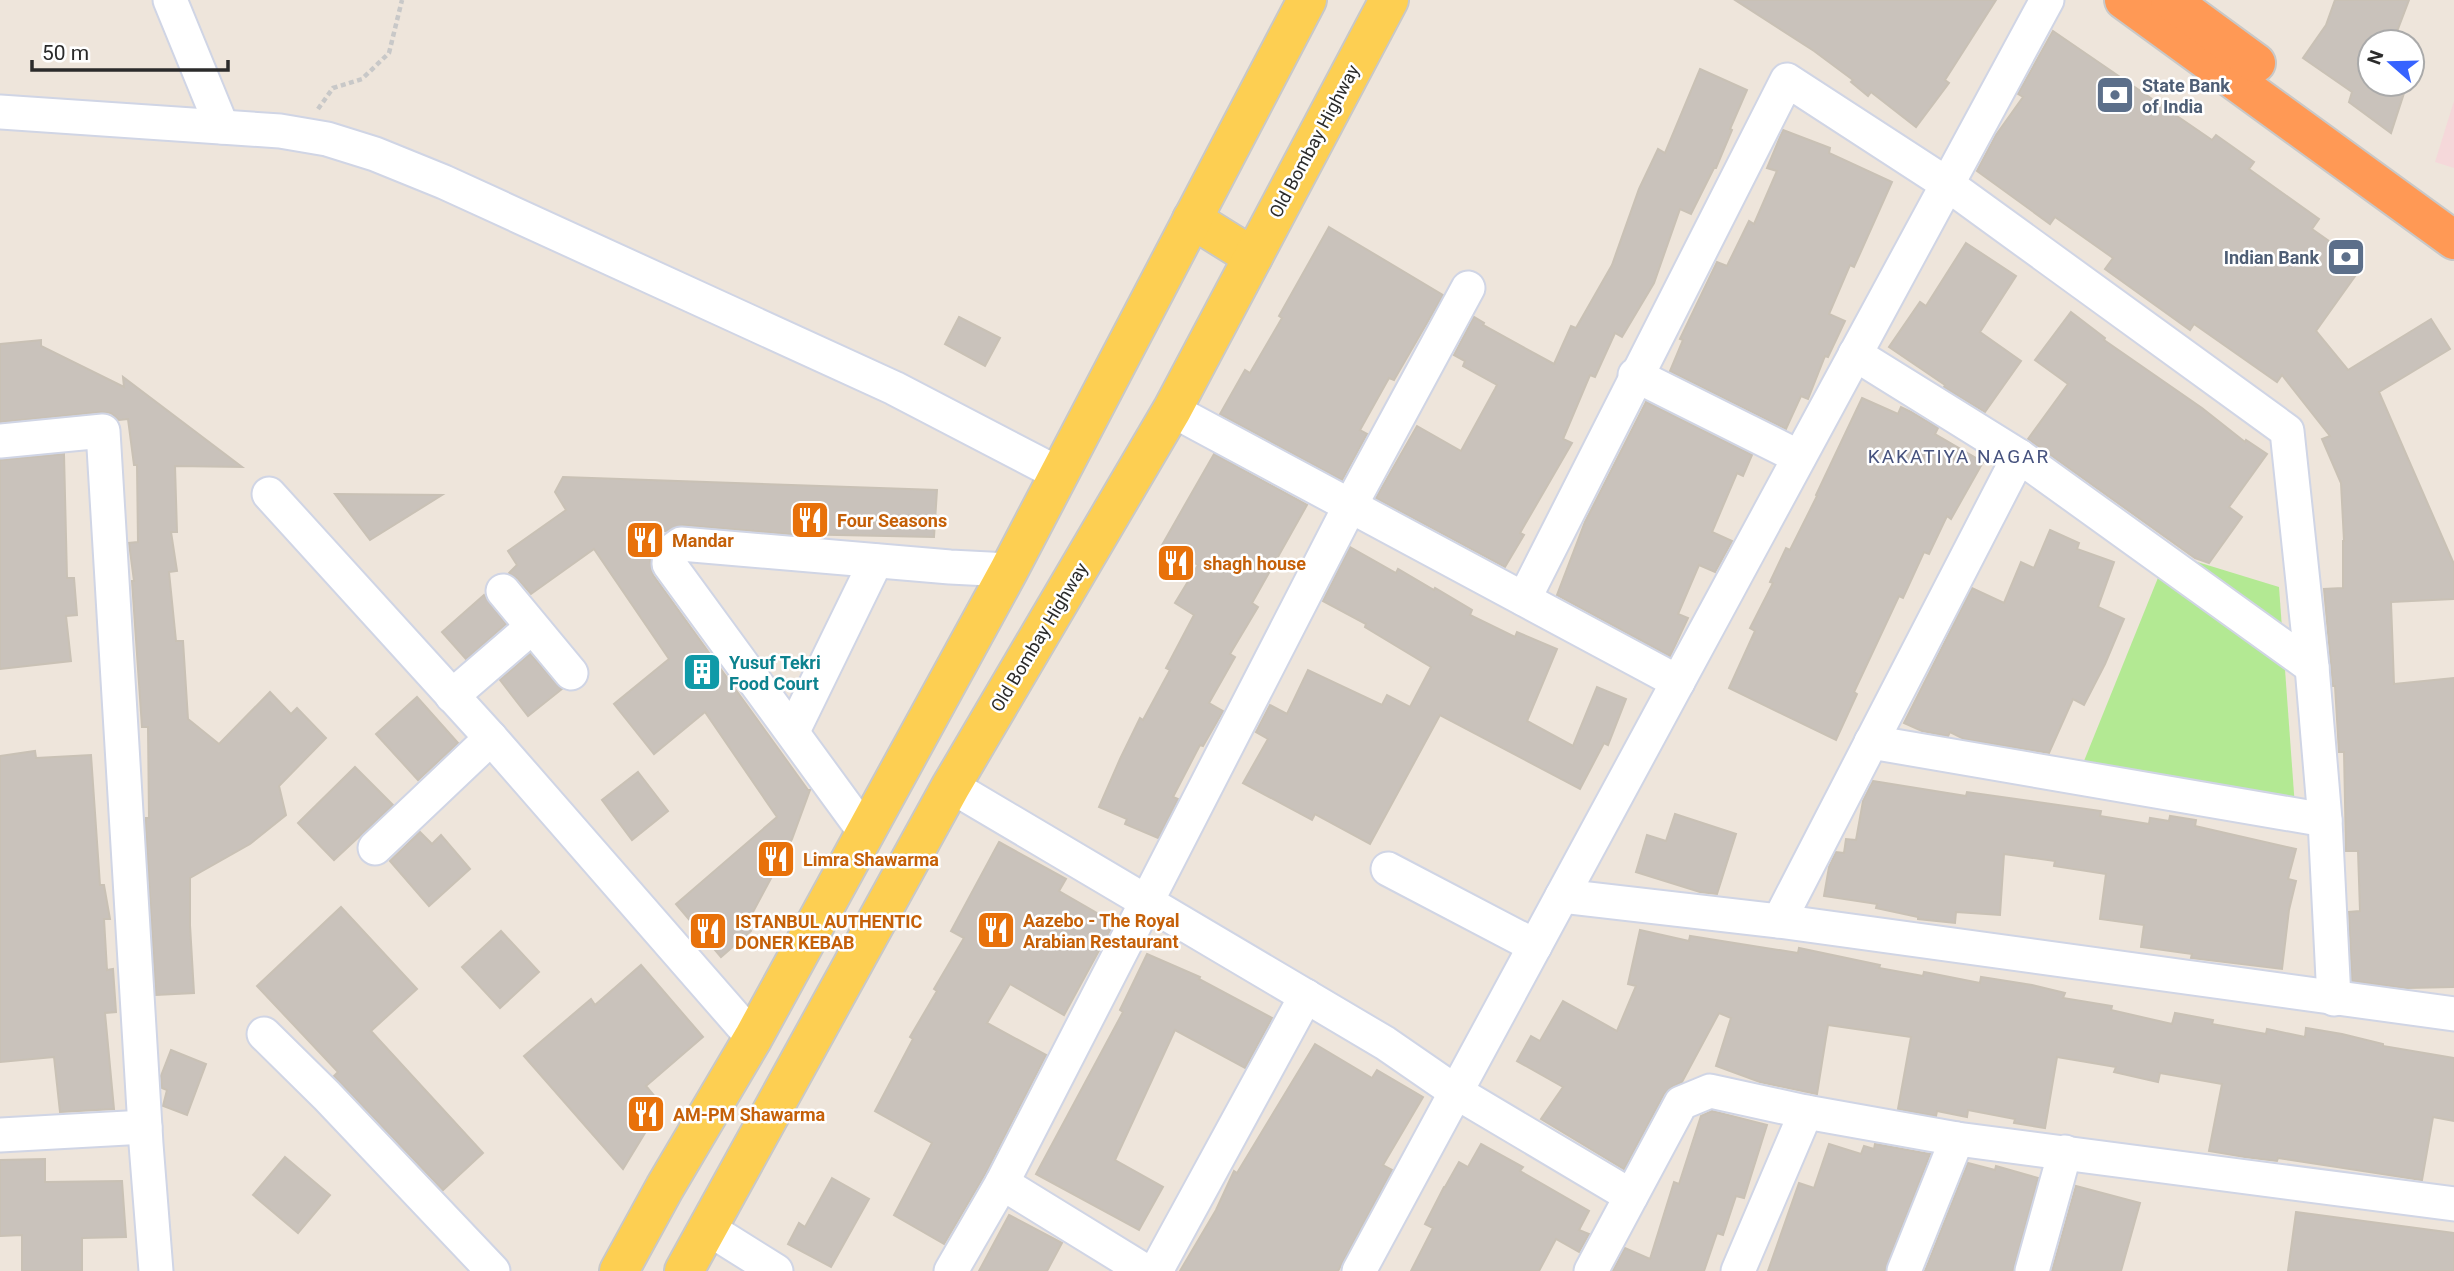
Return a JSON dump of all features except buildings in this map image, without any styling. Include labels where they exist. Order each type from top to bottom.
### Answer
[{"type":"highway","points":[[2124,0],[2454,240]]},
{"type":"highway","points":[[2171,0],[2454,209]]},
{"type":"main road","points":[[619,1271],[753,1038],[1009,570],[1307,0]]},
{"type":"main road","name":"Old Bombay Highway","points":[[684,1271],[951,786],[1172,410],[1389,0]]},
{"type":"main road","points":[[1192,219],[1253,257]]},
{"type":"street","points":[[170,0],[222,127]]},
{"type":"street","points":[[1359,1271],[2047,0]]},
{"type":"street","points":[[1524,599],[1635,375],[1787,80],[1947,184],[2287,431],[2325,820],[2334,999]]},
{"type":"street","points":[[0,112],[280,131],[375,154],[444,182],[894,388],[1059,474]]},
{"type":"street","points":[[950,1271],[1002,1183],[1350,506],[1468,288]]},
{"type":"street","points":[[1855,354],[2019,456],[2312,667]]},
{"type":"street","points":[[1635,375],[1800,457]]},
{"type":"street","points":[[1172,410],[1678,682]]},
{"type":"street","points":[[0,441],[103,431],[156,1271]]},
{"type":"street","points":[[1779,921],[2019,456]]},
{"type":"street","points":[[269,494],[491,738],[753,1038]]},
{"type":"street","points":[[864,831],[669,564],[670,552],[681,544],[1009,570]]},
{"type":"street","points":[[793,731],[876,561]]},
{"type":"street","points":[[503,590],[571,673]]},
{"type":"street","points":[[452,696],[533,627]]},
{"type":"street","points":[[375,848],[491,738]]},
{"type":"street","points":[[1871,742],[2325,820]]},
{"type":"street","points":[[951,786],[1385,1043],[1456,1092],[1631,1196]]},
{"type":"street","points":[[1388,869],[1535,946]]},
{"type":"street","points":[[1562,896],[1779,921],[2454,1014]]},
{"type":"street","points":[[1156,1271],[1306,996]]},
{"type":"street","points":[[264,1034],[327,1096],[493,1271]]},
{"type":"street","points":[[1591,1271],[1681,1103],[1710,1091],[1806,1112],[1957,1139],[2454,1204]]},
{"type":"street","points":[[1738,1271],[1806,1112]]},
{"type":"street","points":[[0,1135],[145,1127]]},
{"type":"street","points":[[1904,1271],[1957,1139]]},
{"type":"street","points":[[2032,1271],[2064,1152]]},
{"type":"street","points":[[1002,1183],[1145,1271]]},
{"type":"street","points":[[709,1229],[776,1271]]},
{"type":"path","points":[[312,137],[316,111],[333,88],[362,79],[388,53],[402,0]]},
{"type":"shaded area","points":[[2454,101],[2454,168],[2435,162]]},
{"type":"green space","points":[[2168,553],[2279,587],[2295,807],[2084,761]]},
{"type":"place","name":"State Bank of India","points":[[2115,95]]},
{"type":"place","name":"Indian Bank","points":[[2346,257]]},
{"type":"place","name":"Four Seasons","points":[[810,520]]},
{"type":"place","name":"Mandar","points":[[645,540]]},
{"type":"place","name":"shagh house","points":[[1176,563]]},
{"type":"place","name":"Yusuf Tekri Food Court","points":[[702,672]]},
{"type":"place","name":"Limra Shawarma","points":[[776,859]]},
{"type":"place","name":"Aazebo - The Royal Arabian Restaurant","points":[[996,930]]},
{"type":"place","name":"ISTANBUL AUTHENTIC DONER KEBAB","points":[[708,931]]},
{"type":"place","name":"AM-PM Shawarma","points":[[646,1114]]},
{"type":"district","name":"KAKATIYA NAGAR","points":[[1959,456]]}]
